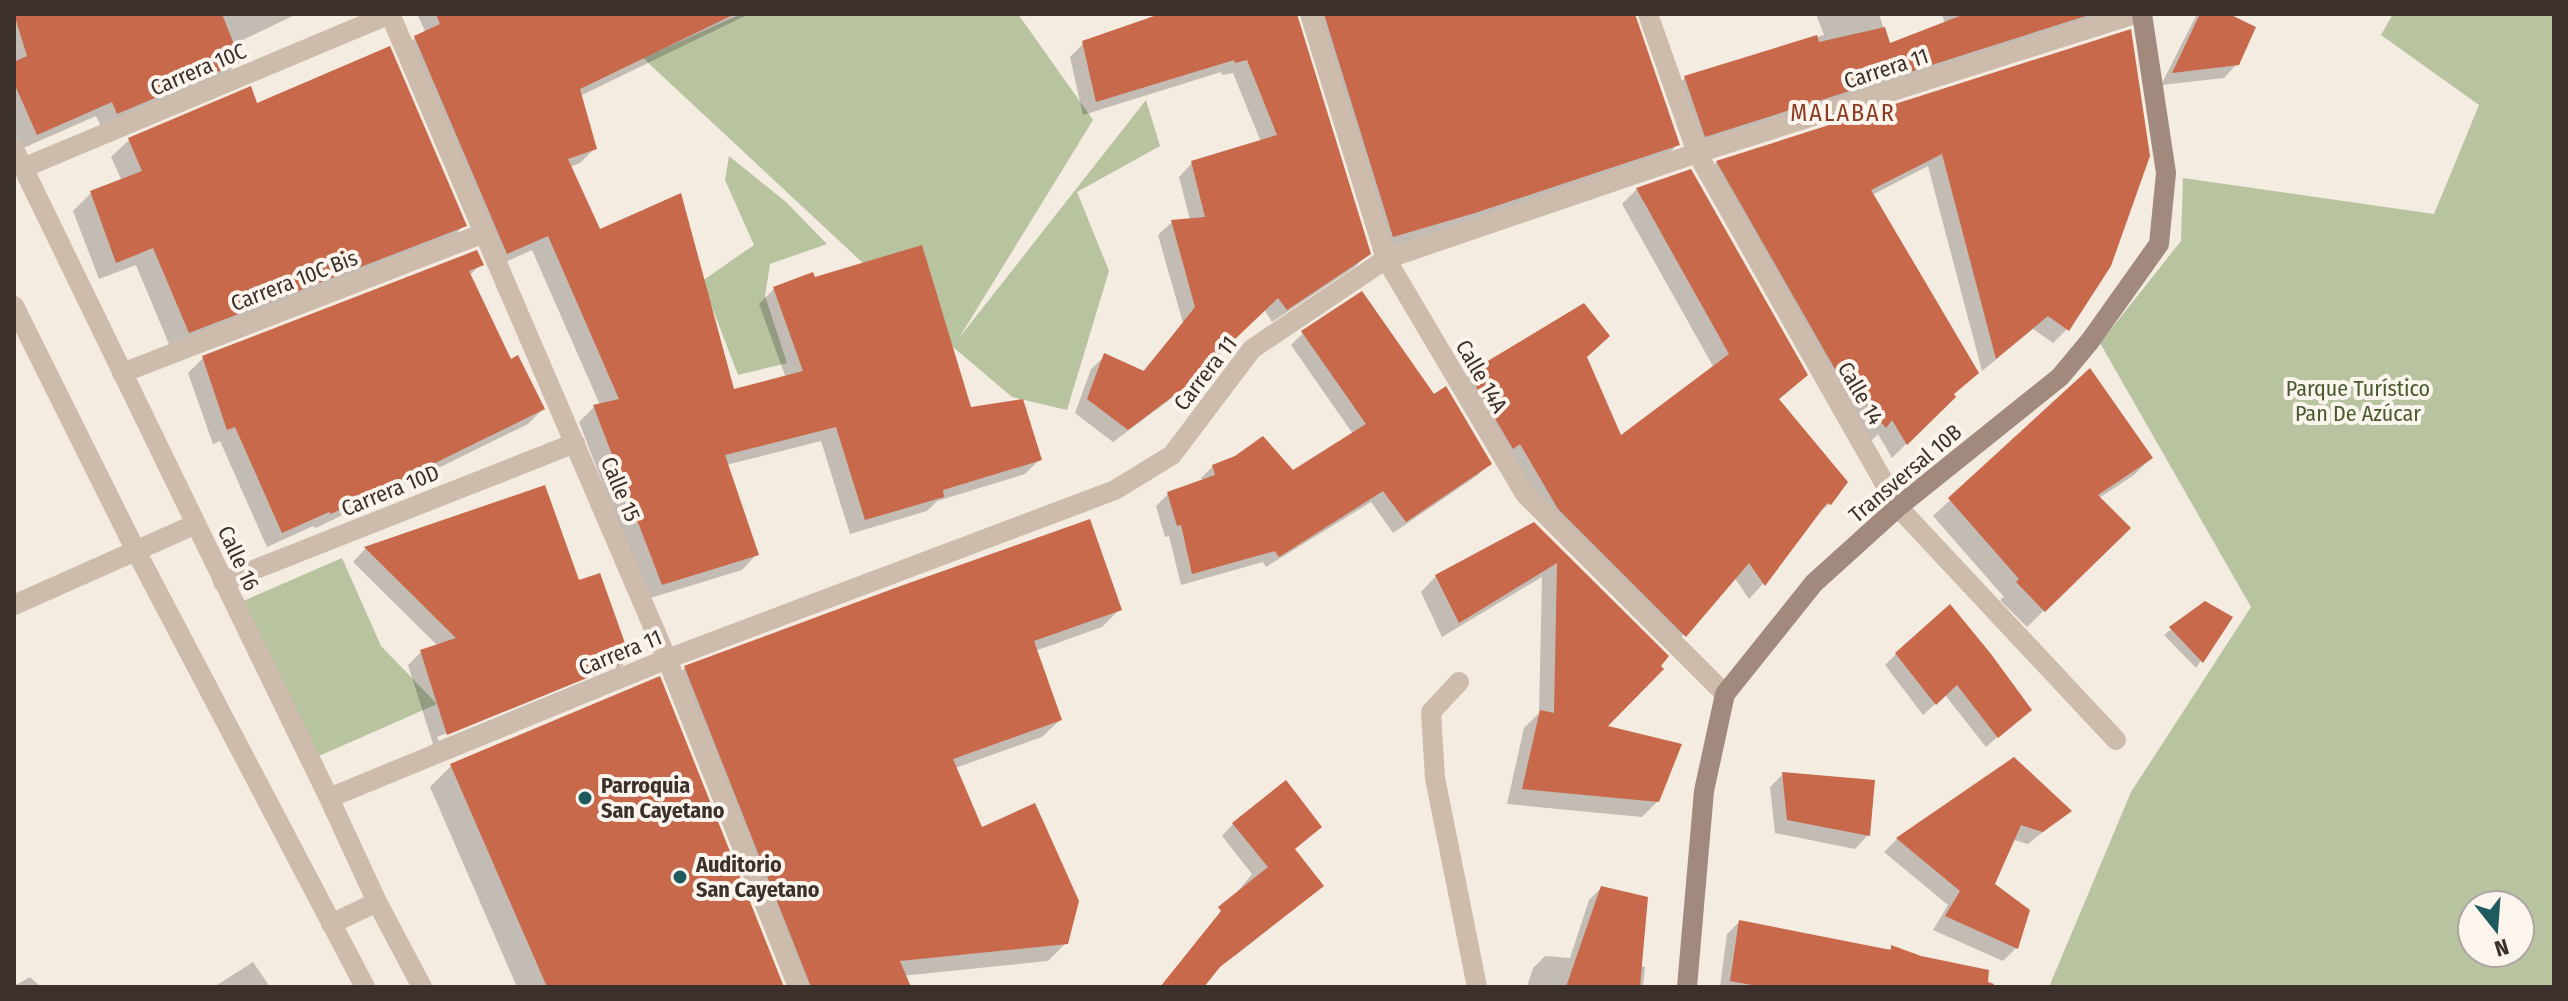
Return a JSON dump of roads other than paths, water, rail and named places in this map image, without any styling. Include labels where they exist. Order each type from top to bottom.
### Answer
[{"type":"street","name":"Carrera 10C","points":[[23,168],[390,14]]},
{"type":"street","name":"Calle 15","points":[[390,14],[667,659],[798,987]]},
{"type":"street","name":"Calle 14A","points":[[1310,14],[1386,259],[1525,494],[1725,694]]},
{"type":"street","name":"Calle 14","points":[[1648,14],[1697,153],[1898,507],[2116,740]]},
{"type":"street","name":"Carrera 11","points":[[329,798],[667,659],[1115,490],[1172,455],[1252,349],[1386,259],[1697,153],[2135,14]]},
{"type":"street","name":"Transversal 10B","points":[[1687,987],[1704,791],[1725,694],[1814,583],[1898,507],[2060,377],[2090,341],[2159,244],[2166,173],[2142,14]]},
{"type":"street","name":"Calle 16","points":[[14,149],[377,902],[422,987]]},
{"type":"street","name":"Carrera 10C Bis","points":[[122,373],[484,233]]},
{"type":"street","points":[[14,306],[136,551],[365,987]]},
{"type":"street","name":"Carrera 10D","points":[[223,582],[575,443]]},
{"type":"street","points":[[14,605],[196,524]]},
{"type":"street","points":[[1459,682],[1431,712],[1435,778],[1477,987]]},
{"type":"street","points":[[331,924],[377,902]]},
{"type":"place","name":"Parroquia San Cayetano","points":[[585,798]]},
{"type":"place","name":"Auditorio San Cayetano","points":[[680,877]]},
{"type":"district","name":"MALABAR","points":[[1843,113]]},
{"type":"park label","name":"Parque Turístico Pan De Azúcar","points":[[2358,400]]}]
